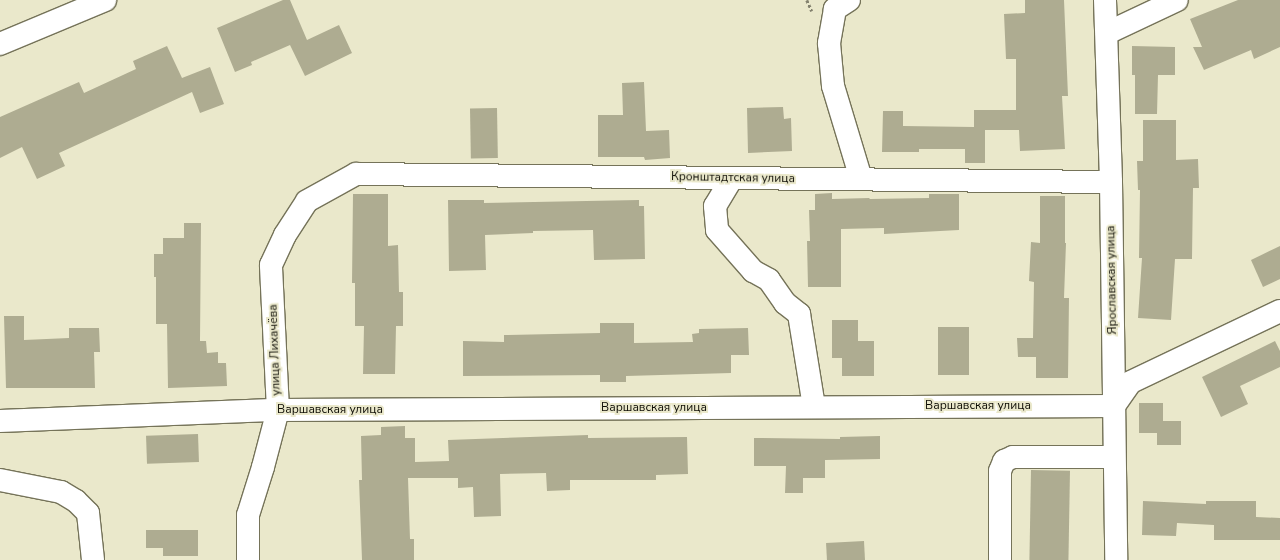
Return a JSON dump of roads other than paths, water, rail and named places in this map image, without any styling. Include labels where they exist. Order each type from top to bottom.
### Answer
[{"type":"street","points":[[0,44],[23,33],[105,0]]},
{"type":"street","points":[[849,0],[835,9],[829,43],[833,86],[861,179]]},
{"type":"street","name":"Ярославская улица","points":[[1105,0],[1111,182],[1116,560]]},
{"type":"street","points":[[1107,32],[1177,0]]},
{"type":"street","name":"Кронштадтская улица","points":[[356,174],[1111,182]]},
{"type":"street","name":"улица Лихачёва","points":[[248,560],[248,515],[264,466],[278,410],[271,264],[285,234],[307,201],[356,174]]},
{"type":"street","points":[[732,178],[714,206],[717,230],[753,271],[769,280],[784,303],[799,314],[814,407]]},
{"type":"street","points":[[1114,406],[1131,382],[1280,311]]},
{"type":"street","name":"Варшавская улица","points":[[0,421],[278,410],[1114,406]]},
{"type":"street","points":[[1000,560],[1000,471],[1004,461],[1013,457],[1114,457]]},
{"type":"street","points":[[0,480],[61,492],[76,501],[88,513],[93,560]]}]
